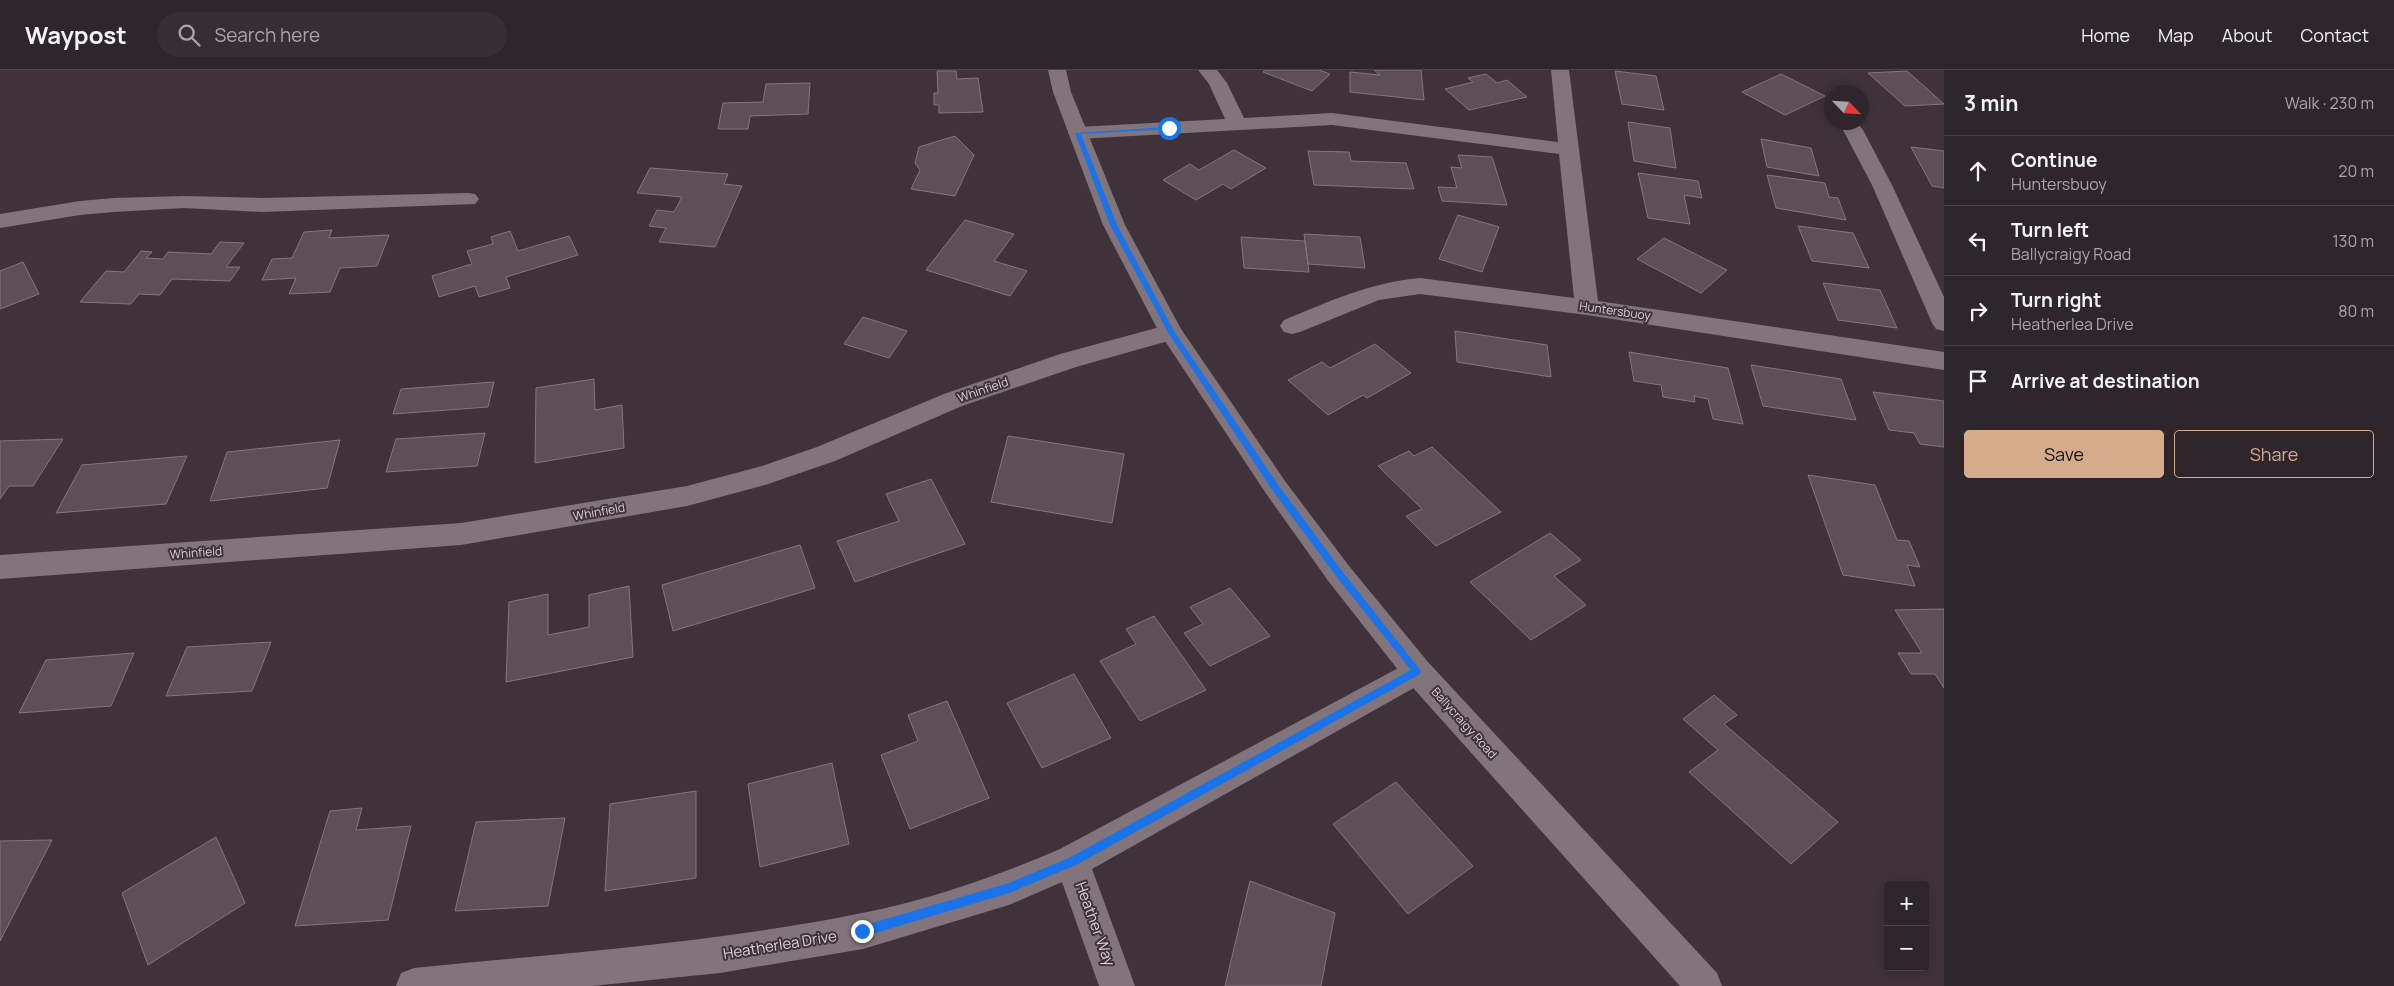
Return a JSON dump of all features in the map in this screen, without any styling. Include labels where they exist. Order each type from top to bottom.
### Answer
[{"type":"street","name":"Ballycraigy Road","points":[[1058,70],[1062,92],[1114,225],[1171,332],[1276,488],[1339,574],[1417,671],[1704,986]]},
{"type":"street","points":[[1207,70],[1218,83],[1237,125]]},
{"type":"street","points":[[1560,70],[1587,307]]},
{"type":"street","points":[[1078,133],[1345,120],[1568,149]]},
{"type":"street","points":[[1853,130],[1882,185],[1944,323]]},
{"type":"street","points":[[0,221],[80,208],[114,205],[184,202],[262,205],[468,198]]},
{"type":"street","name":"Huntersbuoy","points":[[1292,326],[1380,292],[1401,287],[1439,288],[1587,307],[1944,361]]},
{"type":"street","name":"Whinfield","points":[[0,566],[461,534],[687,496],[765,474],[826,454],[953,400],[1068,360],[1171,332]]},
{"type":"street","name":"Heatherlea Drive","points":[[414,986],[720,955],[862,931],[1009,888],[1072,862],[1417,671]]},
{"type":"street","name":"Heather Way","points":[[1072,862],[1117,986]]},
{"type":"building","points":[[1265,70],[1319,70],[1330,74],[1312,91],[1263,72]]},
{"type":"building","points":[[1374,70],[1421,70],[1424,100],[1350,92],[1350,72],[1380,75]]},
{"type":"building","points":[[937,71],[956,71],[957,79],[978,78],[983,112],[939,113],[939,105],[934,105],[934,93],[938,93]]},
{"type":"building","points":[[1615,71],[1656,76],[1664,110],[1622,104]]},
{"type":"building","points":[[1907,71],[1944,104],[1905,106],[1868,73]]},
{"type":"building","points":[[1486,74],[1497,83],[1507,80],[1527,97],[1469,110],[1445,89],[1473,82],[1468,78]]},
{"type":"building","points":[[1781,74],[1824,96],[1785,115],[1742,92]]},
{"type":"building","points":[[810,83],[808,114],[750,116],[748,129],[718,129],[723,103],[763,102],[766,84]]},
{"type":"building","points":[[1628,122],[1670,128],[1676,168],[1634,161]]},
{"type":"building","points":[[955,136],[974,155],[955,196],[911,189],[920,170],[915,163],[919,147]]},
{"type":"building","points":[[1761,139],[1811,148],[1819,176],[1767,167]]},
{"type":"building","points":[[1911,147],[1944,151],[1944,188],[1932,186]]},
{"type":"building","points":[[1234,150],[1266,168],[1231,189],[1223,184],[1196,200],[1163,180],[1190,164],[1199,170]]},
{"type":"building","points":[[1308,151],[1349,152],[1351,161],[1406,163],[1414,189],[1314,185]]},
{"type":"building","points":[[1458,155],[1492,157],[1507,205],[1442,201],[1438,187],[1457,188],[1451,167],[1462,168]]},
{"type":"building","points":[[650,168],[728,174],[724,184],[742,186],[715,247],[659,242],[666,228],[649,226],[657,210],[674,212],[682,197],[637,193]]},
{"type":"building","points":[[1638,173],[1698,181],[1702,198],[1684,195],[1690,224],[1648,218]]},
{"type":"building","points":[[1767,175],[1825,183],[1829,197],[1838,198],[1846,220],[1776,208]]},
{"type":"building","points":[[1458,215],[1499,227],[1482,272],[1439,259]]},
{"type":"building","points":[[965,220],[1014,234],[994,261],[1027,271],[1010,296],[926,270]]},
{"type":"building","points":[[1798,226],[1853,233],[1869,268],[1812,261]]},
{"type":"building","points":[[332,230],[329,238],[389,235],[377,266],[340,268],[330,292],[289,294],[296,278],[262,280],[272,259],[292,258],[304,232]]},
{"type":"building","points":[[510,231],[518,251],[569,236],[578,255],[506,277],[510,288],[479,297],[475,286],[439,297],[432,276],[472,264],[467,251],[493,244],[491,237]]},
{"type":"building","points":[[1304,234],[1360,237],[1365,268],[1308,264]]},
{"type":"building","points":[[1241,237],[1305,241],[1309,272],[1244,268]]},
{"type":"building","points":[[1664,238],[1727,270],[1701,293],[1637,259]]},
{"type":"building","points":[[220,242],[244,243],[226,267],[240,267],[230,281],[172,279],[160,295],[139,294],[131,304],[80,302],[106,271],[124,272],[141,251],[152,252],[146,258],[163,259],[168,252],[211,254]]},
{"type":"building","points":[[23,262],[39,294],[0,309],[0,271]]},
{"type":"building","points":[[1823,283],[1880,290],[1897,328],[1838,320]]},
{"type":"building","points":[[863,317],[907,331],[889,358],[844,344]]},
{"type":"building","points":[[1455,331],[1547,345],[1551,377],[1457,362]]},
{"type":"building","points":[[1375,344],[1411,373],[1367,398],[1363,395],[1328,415],[1288,380],[1322,362],[1330,368]]},
{"type":"building","points":[[1629,352],[1728,368],[1743,424],[1713,419],[1708,399],[1694,396],[1695,402],[1663,397],[1661,385],[1634,381]]},
{"type":"building","points":[[1751,365],[1841,379],[1856,420],[1763,406]]},
{"type":"building","points":[[594,379],[595,410],[622,405],[624,448],[535,463],[536,388]]},
{"type":"building","points":[[494,382],[488,407],[393,414],[401,389]]},
{"type":"building","points":[[1873,392],[1944,401],[1944,447],[1920,444],[1914,433],[1889,430]]},
{"type":"building","points":[[485,433],[477,466],[386,472],[396,439]]},
{"type":"building","points":[[1008,436],[1124,454],[1112,523],[991,502]]},
{"type":"building","points":[[63,439],[33,486],[9,486],[0,499],[0,441]]},
{"type":"building","points":[[340,440],[327,488],[210,501],[227,452]]},
{"type":"building","points":[[1432,447],[1501,512],[1436,546],[1406,516],[1422,509],[1378,466],[1409,451],[1414,456]]},
{"type":"building","points":[[187,456],[166,504],[56,513],[82,465]]},
{"type":"building","points":[[1808,475],[1875,485],[1897,540],[1909,541],[1920,567],[1907,565],[1915,586],[1843,575]]},
{"type":"building","points":[[931,479],[965,544],[855,582],[837,541],[899,521],[886,494]]},
{"type":"building","points":[[1550,533],[1581,560],[1554,576],[1586,605],[1531,640],[1470,582]]},
{"type":"building","points":[[800,545],[815,588],[673,631],[662,585]]},
{"type":"building","points":[[629,586],[633,657],[506,682],[509,602],[548,594],[548,635],[589,627],[589,595]]},
{"type":"building","points":[[1230,588],[1270,636],[1210,666],[1184,633],[1203,624],[1190,607]]},
{"type":"building","points":[[1944,609],[1944,688],[1935,674],[1911,674],[1898,653],[1922,653],[1895,610]]},
{"type":"building","points":[[1154,616],[1206,690],[1140,721],[1100,661],[1136,644],[1126,629]]},
{"type":"building","points":[[271,642],[252,691],[166,696],[187,647]]},
{"type":"building","points":[[134,653],[111,706],[19,713],[46,660]]},
{"type":"building","points":[[1074,674],[1111,738],[1042,768],[1007,703]]},
{"type":"building","points":[[1714,695],[1737,715],[1724,724],[1838,822],[1791,864],[1689,772],[1718,750],[1683,719]]},
{"type":"building","points":[[947,701],[989,798],[910,829],[881,755],[918,741],[908,715]]},
{"type":"building","points":[[832,763],[849,844],[760,867],[748,784]]},
{"type":"building","points":[[1396,782],[1473,866],[1408,914],[1333,824]]},
{"type":"building","points":[[696,791],[696,878],[605,891],[610,804]]},
{"type":"building","points":[[362,808],[356,830],[411,826],[388,920],[295,926],[330,811]]},
{"type":"building","points":[[565,818],[548,906],[455,911],[476,822]]},
{"type":"building","points":[[216,837],[245,903],[148,965],[122,893]]},
{"type":"building","points":[[52,840],[0,941],[0,841]]},
{"type":"building","points":[[1250,881],[1335,913],[1321,986],[1225,986]]},
{"type":"route","points":[[862,931],[1009,888],[1072,862],[1417,671],[1339,574],[1276,488],[1171,332],[1114,225],[1078,133],[1169,128]]}]
